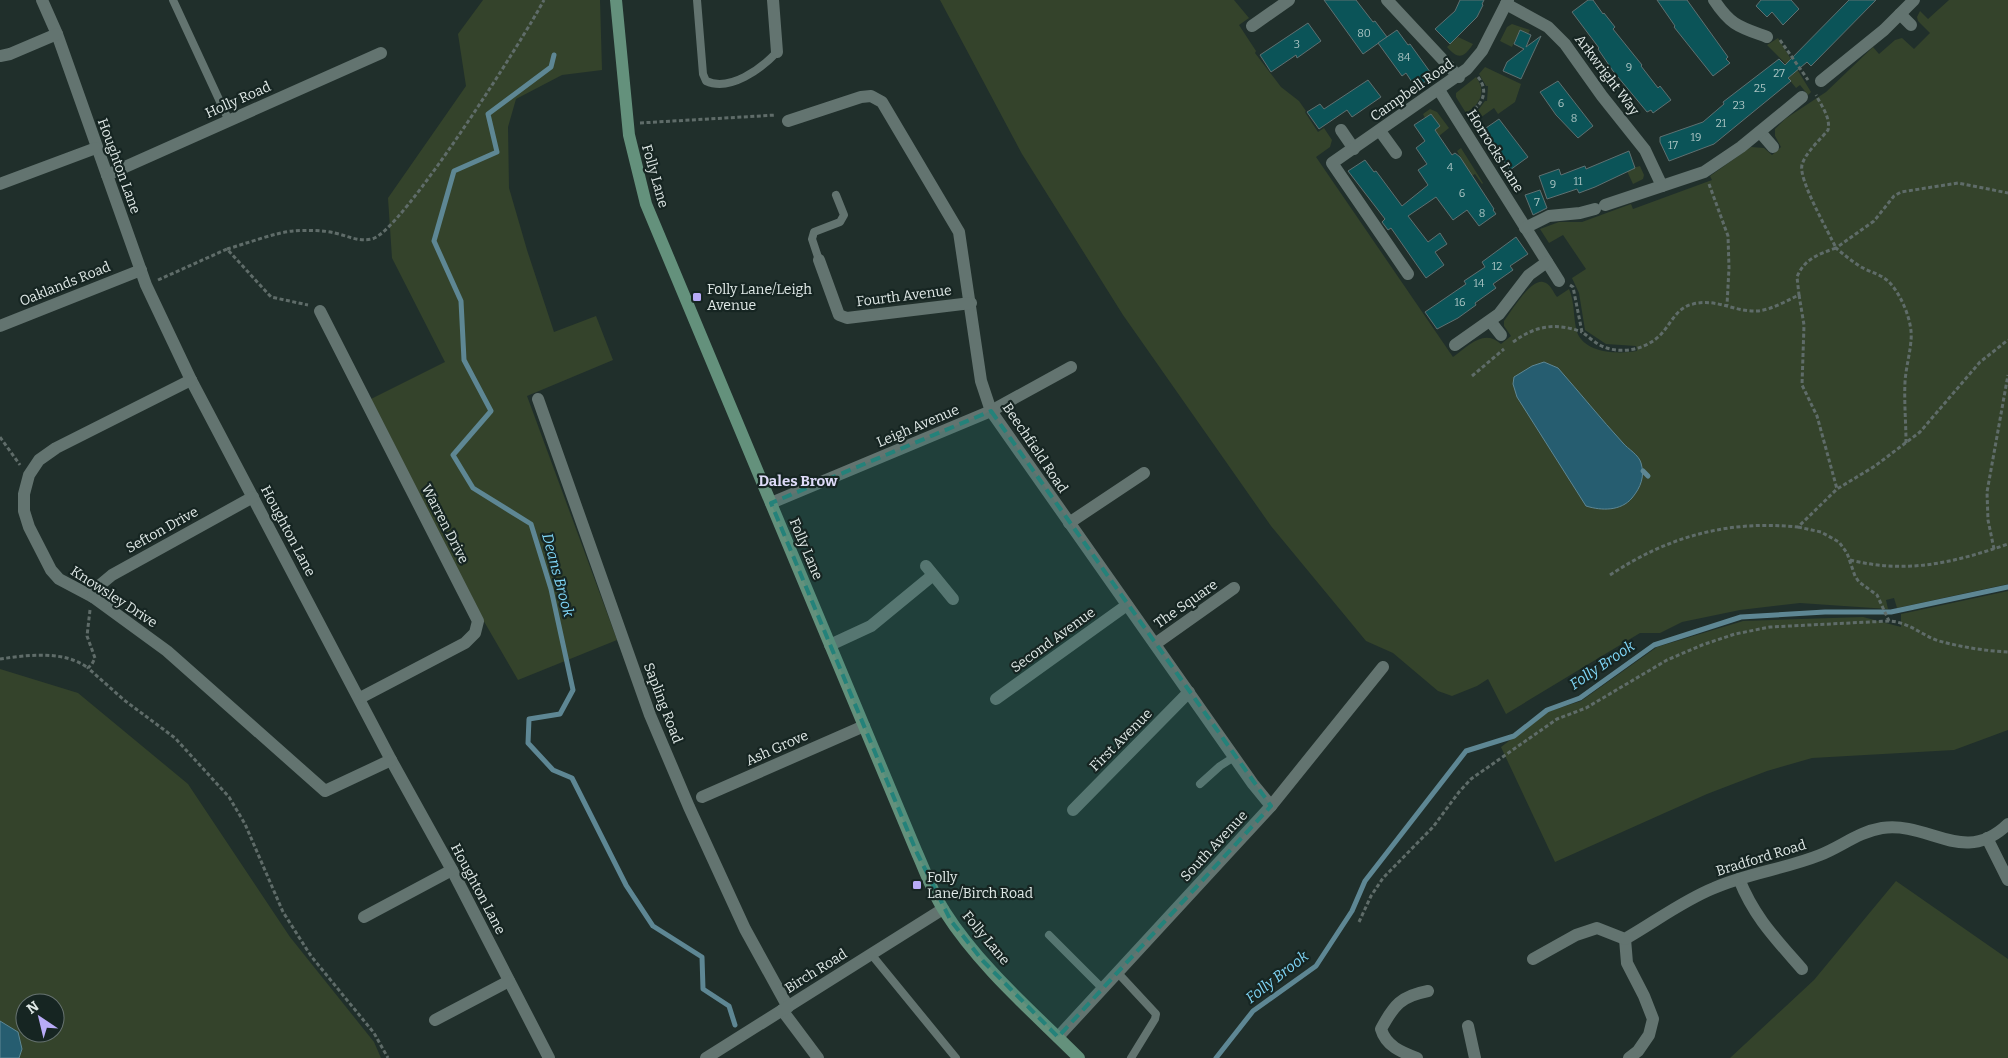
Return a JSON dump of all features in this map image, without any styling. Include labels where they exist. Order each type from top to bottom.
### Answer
[{"type":"main road","name":"Folly Lane","points":[[616,0],[627,124],[638,179],[652,220],[917,853],[943,909],[973,950],[1079,1058]]},
{"type":"street","name":"Houghton Lane","points":[[42,0],[57,34],[146,285],[191,380],[391,760],[452,870],[549,1058]]},
{"type":"street","points":[[773,0],[776,52]]},
{"type":"street","points":[[1252,26],[1271,5],[1289,0]]},
{"type":"street","points":[[1387,0],[1459,77]]},
{"type":"street","points":[[1714,0],[1730,21],[1737,26],[1767,37]]},
{"type":"street","points":[[1814,84],[1884,30],[1914,0]]},
{"type":"street","name":"Campbell Road","points":[[1408,274],[1332,163],[1459,77],[1470,67],[1482,51],[1507,2]]},
{"type":"street","name":"Arkwright Way","points":[[1507,2],[1548,27],[1566,44],[1602,96],[1646,150],[1662,186]]},
{"type":"street","points":[[1900,14],[1910,25]]},
{"type":"street","points":[[0,56],[10,54],[57,34]]},
{"type":"street","name":"Holly Road","points":[[107,175],[381,53]]},
{"type":"street","name":"Horrocks Lane","points":[[1439,90],[1559,282]]},
{"type":"street","name":"Beechfield Road","points":[[788,121],[861,97],[871,96],[882,102],[959,232],[971,303],[981,381],[991,411],[1234,757],[1271,806]]},
{"type":"street","points":[[1525,228],[1549,216],[1580,214],[1704,172],[1741,147],[1802,97]]},
{"type":"street","points":[[1340,130],[1354,149]]},
{"type":"street","points":[[1380,131],[1396,154]]},
{"type":"street","points":[[1760,132],[1774,147]]},
{"type":"street","points":[[0,184],[96,148]]},
{"type":"street","name":"Fourth Avenue","points":[[819,260],[839,315],[846,318],[971,303]]},
{"type":"street","points":[[1456,345],[1499,314],[1529,275],[1547,262]]},
{"type":"street","name":"Oaklands Road","points":[[0,326],[141,270]]},
{"type":"street","name":"Warren Drive","points":[[320,311],[478,621],[475,633],[465,643],[360,698]]},
{"type":"street","points":[[1490,320],[1501,335]]},
{"type":"street","name":"Leigh Avenue","points":[[771,503],[991,411],[1071,367]]},
{"type":"street","name":"Knowsley Drive","points":[[191,380],[56,448],[39,460],[30,475],[24,494],[24,512],[28,527],[51,570],[59,579],[93,598],[167,650],[325,791],[391,760]]},
{"type":"street","name":"Sapling Road","points":[[538,399],[650,715],[745,930],[785,1008],[818,1058]]},
{"type":"street","points":[[1069,523],[1144,473]]},
{"type":"street","name":"Sefton Drive","points":[[93,598],[100,585],[112,575],[252,496]]},
{"type":"street","points":[[830,645],[871,626],[929,570],[953,599]]},
{"type":"street","name":"The Square","points":[[1155,644],[1234,588]]},
{"type":"street","name":"Second Avenue","points":[[996,699],[1127,605]]},
{"type":"street","name":"South Avenue","points":[[1058,1037],[1271,806],[1383,667]]},
{"type":"street","name":"First Avenue","points":[[1073,810],[1189,692]]},
{"type":"street","name":"Ash Grove","points":[[702,797],[864,726]]},
{"type":"street","name":"Bradford Road","points":[[1625,939],[1690,899],[1716,887],[1819,856],[1855,837],[1884,828],[1908,829],[1955,842],[1970,842],[1996,834],[2008,824]]},
{"type":"street","points":[[1987,838],[2008,880]]},
{"type":"street","points":[[364,917],[452,870]]},
{"type":"street","points":[[1739,879],[1751,907],[1761,922],[1802,969]]},
{"type":"street","name":"Birch Road","points":[[706,1058],[943,909]]},
{"type":"street","points":[[1533,959],[1576,935],[1597,928],[1625,939],[1627,963],[1644,996],[1653,1019],[1649,1035],[1638,1051],[1629,1058]]},
{"type":"street","points":[[435,1020],[510,981]]},
{"type":"street","points":[[1417,1058],[1390,1045],[1384,1038],[1381,1029],[1399,1001],[1411,994],[1428,991]]},
{"type":"street","points":[[1468,1026],[1475,1058]]},
{"type":"lane","points":[[174,0],[229,121]]},
{"type":"lane","points":[[697,0],[703,74],[706,80],[714,84],[738,80],[768,62],[776,52]]},
{"type":"lane","points":[[819,260],[812,239],[814,232],[840,222],[844,215],[836,195]]},
{"type":"lane","points":[[1200,784],[1220,766],[1234,757]]},
{"type":"lane","points":[[1049,935],[1102,988]]},
{"type":"lane","points":[[871,954],[956,1058]]},
{"type":"lane","points":[[1117,972],[1156,1014],[1155,1019],[1131,1058]]},
{"type":"path","points":[[146,285],[227,249],[292,231],[334,233],[357,240],[374,238],[393,223],[417,194],[488,92],[533,22],[544,0]]},
{"type":"path","points":[[1767,37],[1778,36],[1814,84],[1827,116],[1828,130],[1804,160],[1801,171],[1807,188],[1836,248],[1859,266],[1883,276],[1890,282],[1906,313],[1912,339],[1906,377],[1906,443]]},
{"type":"path","points":[[1458,120],[1476,108],[1483,99],[1482,83],[1470,67]]},
{"type":"path","points":[[627,124],[774,115],[788,121]]},
{"type":"path","points":[[1704,172],[1728,236],[1727,305]]},
{"type":"path","points":[[1837,489],[1817,416],[1802,385],[1804,326],[1797,277],[1806,262],[1817,255],[1836,248],[1874,221],[1894,196],[1901,192],[1958,184],[2008,193]]},
{"type":"path","points":[[227,249],[271,297],[307,304],[320,311]]},
{"type":"path","points":[[1559,282],[1573,286],[1582,332]]},
{"type":"path","points":[[1472,376],[1508,346],[1534,330],[1554,325],[1582,332],[1608,348],[1622,350],[1638,348],[1656,340],[1682,308],[1692,304],[1704,302],[1758,311],[1800,295]]},
{"type":"path","points":[[1798,527],[1837,489],[1875,466],[1926,427],[1980,362],[2008,340]]},
{"type":"path","points":[[1994,549],[1988,520],[1987,492],[2008,375]]},
{"type":"path","points":[[0,436],[17,463],[30,475]]},
{"type":"path","points":[[1610,574],[1639,556],[1712,530],[1759,524],[1798,527],[1821,532],[1843,546],[1855,576],[1859,582],[1874,591],[1889,621]]},
{"type":"path","points":[[1850,560],[1891,567],[1922,566],[1954,561],[2008,544]]},
{"type":"path","points":[[88,668],[95,661],[87,636],[86,626],[93,598]]},
{"type":"path","points":[[1359,922],[1371,896],[1383,878],[1433,827],[1464,786],[1479,773],[1558,719],[1586,708],[1666,660],[1702,645],[1735,634],[1787,626],[1889,621],[1906,624],[1940,641],[1971,648],[2008,652]]},
{"type":"path","points":[[0,659],[51,656],[66,658],[88,668],[124,700],[174,738],[228,797],[245,824],[283,912],[311,956],[374,1033],[388,1058]]},
{"type":"highlighted area","points":[[991,411],[1271,806],[1058,1037],[983,961],[951,921],[917,853],[771,503]]},
{"type":"green space","points":[[483,0],[600,0],[602,70],[562,75],[516,99],[508,127],[509,188],[554,332],[596,316],[613,360],[527,396],[617,640],[518,680],[482,618],[371,399],[445,362],[392,258],[388,198],[466,86],[458,34]]},
{"type":"green space","points":[[940,0],[1234,0],[1249,18],[1239,25],[1256,51],[1255,53],[1281,87],[1299,101],[1318,132],[1324,128],[1332,140],[1330,147],[1316,157],[1453,357],[1476,340],[1488,338],[1501,344],[1511,336],[1504,326],[1504,321],[1527,291],[1538,282],[1543,282],[1549,286],[1557,297],[1569,289],[1577,332],[1587,345],[1603,351],[1637,351],[1636,346],[1606,344],[1585,330],[1579,293],[1572,278],[1586,269],[1563,235],[1549,243],[1540,229],[1559,222],[1582,222],[1631,204],[1633,209],[1712,180],[1710,176],[1751,147],[1764,148],[1772,155],[1781,147],[1775,136],[1775,129],[1785,119],[1826,92],[1873,47],[1879,54],[1895,40],[1902,38],[1914,49],[1930,33],[1918,21],[1917,17],[1920,11],[1928,19],[1949,0],[2008,0],[2008,584],[1897,608],[1894,598],[1886,600],[1888,609],[1800,603],[1740,610],[1682,622],[1660,633],[1640,633],[1506,714],[1488,679],[1477,686],[1452,696],[1438,691],[1393,653],[1366,641],[1271,526],[1123,315],[1022,154]]},
{"type":"green space","points":[[1512,24],[1530,30],[1528,34],[1520,30],[1512,47],[1500,41],[1507,27]]},
{"type":"green space","points":[[1458,37],[1473,44],[1461,56],[1454,54],[1447,47]]},
{"type":"green space","points":[[1778,38],[1811,92],[1808,95],[1800,85],[1796,88],[1788,78],[1792,75],[1789,71],[1791,69],[1767,45]]},
{"type":"green space","points":[[1485,67],[1521,84],[1515,102],[1498,114],[1494,108],[1473,123],[1468,116],[1487,101],[1488,86],[1486,86],[1479,74]]},
{"type":"green space","points":[[1476,77],[1481,88],[1480,97],[1475,106],[1466,113],[1456,97],[1456,93]]},
{"type":"green space","points":[[1430,109],[1437,112],[1449,128],[1439,136],[1435,130],[1440,126],[1431,114],[1425,118],[1423,114]]},
{"type":"green space","points":[[1461,148],[1482,184],[1475,174],[1470,177],[1461,164],[1463,162],[1457,151]]},
{"type":"green space","points":[[1640,166],[1644,175],[1643,179],[1633,184],[1627,171]]},
{"type":"green space","points":[[2008,591],[2008,730],[1954,750],[1812,758],[1767,771],[1707,794],[1555,862],[1501,747],[1547,712],[1581,701],[1657,647],[1743,621],[1863,617],[1901,627],[1901,614]]},
{"type":"green space","points":[[0,669],[78,693],[188,784],[290,937],[374,1042],[381,1058],[0,1058]]},
{"type":"green space","points":[[1896,881],[2008,959],[2008,1058],[1730,1058],[1814,980]]},
{"type":"water","points":[[1544,362],[1558,368],[1640,460],[1643,472],[1640,486],[1628,502],[1611,509],[1598,509],[1586,506],[1517,397],[1513,384],[1514,377],[1532,366]]},
{"type":"water","points":[[0,1021],[15,1030],[15,1043],[21,1043],[22,1049],[19,1058],[0,1058]]},
{"type":"building","points":[[1324,0],[1356,0],[1387,37],[1363,54]]},
{"type":"building","points":[[1460,0],[1484,0],[1477,17],[1450,44],[1435,29],[1455,11]]},
{"type":"building","points":[[1588,0],[1593,0],[1604,13],[1615,27],[1613,29],[1641,66],[1658,88],[1660,86],[1671,100],[1653,113],[1651,110],[1647,112],[1613,71],[1599,48],[1572,12]]},
{"type":"building","points":[[1657,0],[1687,0],[1728,57],[1726,59],[1730,63],[1713,76],[1674,27]]},
{"type":"building","points":[[1761,0],[1791,0],[1799,9],[1783,25],[1772,12],[1767,17],[1756,6]]},
{"type":"building","points":[[1849,0],[1876,0],[1811,66],[1807,62],[1788,78],[1791,81],[1714,144],[1669,161],[1660,142],[1660,137],[1703,122],[1724,104],[1723,102],[1779,59],[1785,65]]},
{"type":"building","points":[[1308,23],[1321,41],[1297,58],[1296,55],[1271,72],[1260,55]]},
{"type":"building","points":[[1397,30],[1408,45],[1410,44],[1433,76],[1416,88],[1406,73],[1402,76],[1378,43]]},
{"type":"building","points":[[1520,30],[1531,35],[1526,47],[1541,36],[1521,79],[1503,71],[1507,62],[1524,49],[1514,44]]},
{"type":"building","points":[[1368,80],[1381,97],[1352,117],[1347,110],[1319,129],[1307,112],[1320,104],[1324,109]]},
{"type":"building","points":[[1558,81],[1593,126],[1578,138],[1556,115],[1540,92]]},
{"type":"building","points":[[1431,114],[1440,126],[1435,130],[1452,155],[1455,153],[1460,157],[1496,214],[1479,226],[1467,210],[1453,220],[1436,197],[1408,216],[1428,242],[1440,233],[1447,244],[1435,252],[1444,265],[1426,278],[1391,228],[1388,230],[1382,222],[1385,219],[1348,171],[1365,160],[1374,172],[1376,171],[1402,206],[1428,185],[1418,170],[1427,164],[1416,148],[1425,141],[1414,125]]},
{"type":"building","points":[[1499,119],[1528,157],[1510,170],[1483,130]]},
{"type":"building","points":[[1629,151],[1635,168],[1579,193],[1577,189],[1547,199],[1539,176],[1559,169],[1561,175],[1585,166],[1586,169]]},
{"type":"building","points":[[1540,190],[1547,208],[1533,215],[1525,195]]},
{"type":"building","points":[[1516,237],[1528,254],[1510,266],[1513,270],[1493,284],[1496,288],[1475,303],[1476,305],[1458,318],[1437,329],[1425,312],[1466,284],[1464,281],[1485,267],[1482,262]]},
{"type":"waterway","name":"Deans Brook","points":[[554,55],[551,67],[488,114],[497,152],[454,171],[434,241],[461,301],[464,360],[491,411],[453,455],[473,488],[531,524],[551,589],[573,690],[560,714],[529,719],[528,743],[553,770],[572,778],[626,885],[653,926],[702,957],[703,989],[729,1006],[735,1025]]},
{"type":"waterway","points":[[1643,471],[1648,476]]},
{"type":"waterway","name":"Folly Brook","points":[[1216,1058],[1253,1011],[1316,966],[1352,911],[1365,881],[1466,751],[1514,736],[1547,710],[1580,698],[1654,645],[1741,617],[1825,612],[1891,612],[2008,587]]},
{"type":"place","name":"Folly Lane/Leigh Avenue","points":[[697,297]]},
{"type":"place","name":"Folly Lane/Birch Road","points":[[917,885]]},
{"type":"district","name":"Dales Brow","points":[[798,481]]}]
